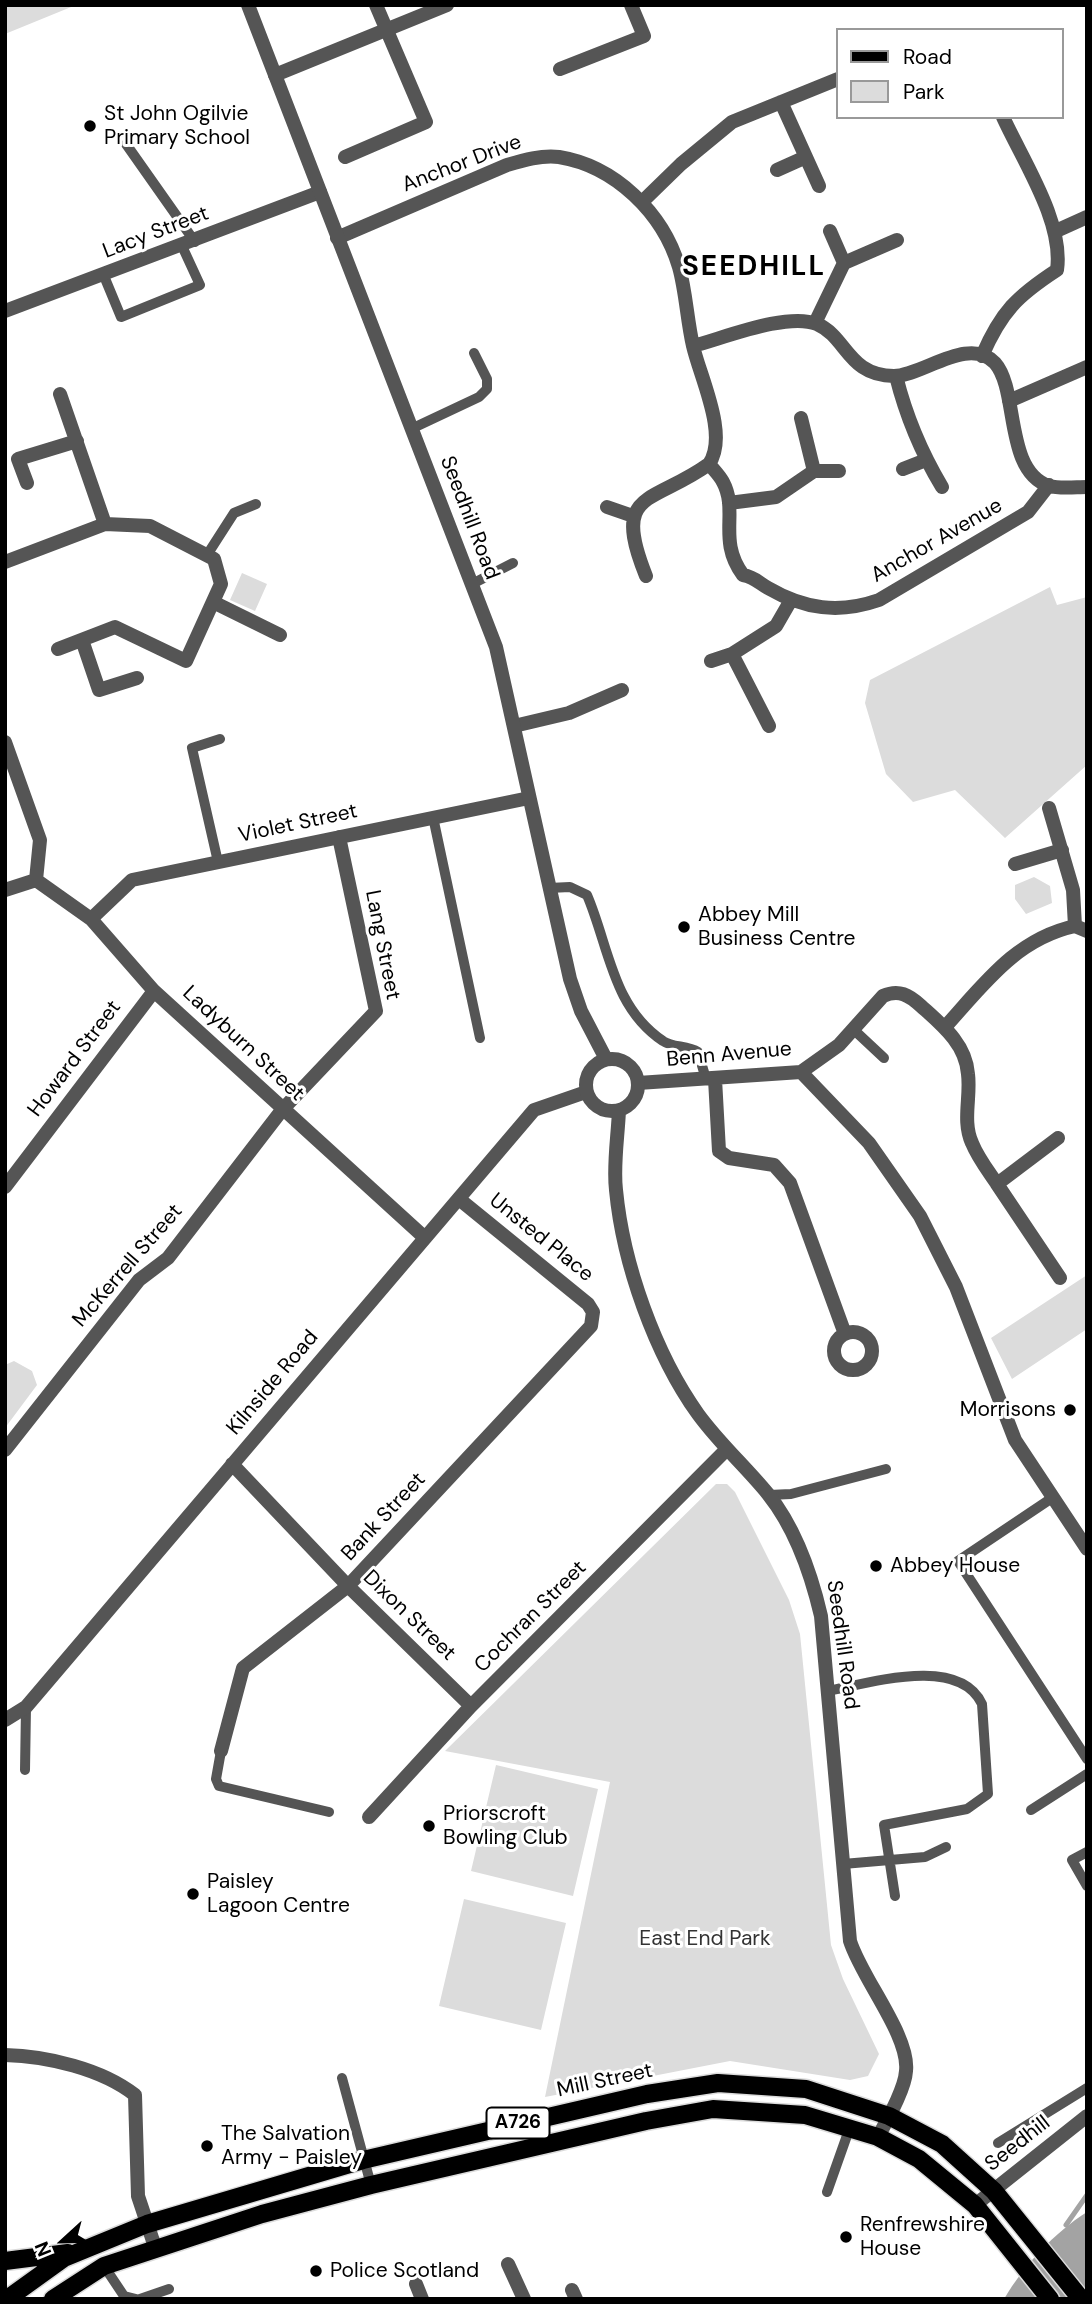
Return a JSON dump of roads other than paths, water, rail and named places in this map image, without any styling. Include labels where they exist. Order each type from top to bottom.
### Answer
[{"type":"main road","name":"Mill Street","points":[[8,2299],[48,2267],[79,2251],[147,2224],[363,2160],[647,2094],[718,2083],[806,2089],[889,2116],[942,2144],[994,2191],[1081,2299]]},
{"type":"main road","name":"A726","points":[[52,2299],[104,2266],[155,2247],[371,2185],[713,2109],[805,2115],[850,2126],[919,2158],[975,2205],[1050,2299]]},
{"type":"main road","points":[[541,2118],[548,2145]]},
{"type":"main road","name":"A726","points":[[5,2261],[79,2251]]},
{"type":"street","name":"Seedhill Road","points":[[248,5],[496,648],[570,979],[581,1011],[606,1059]]},
{"type":"street","points":[[345,157],[426,122],[376,5]]},
{"type":"street","points":[[275,75],[447,5]]},
{"type":"street","points":[[560,69],[643,36],[631,5]]},
{"type":"street","points":[[643,201],[681,164],[732,122],[836,80]]},
{"type":"street","points":[[781,102],[819,186]]},
{"type":"street","points":[[982,356],[996,324],[1012,302],[1056,270],[1056,231],[1004,119]]},
{"type":"street","name":"Anchor Drive","points":[[337,237],[507,165],[531,158],[559,157],[595,168],[643,201],[679,266],[693,346],[714,417],[716,444],[709,464]]},
{"type":"street","points":[[777,170],[806,157]]},
{"type":"street","name":"Lacy Street","points":[[6,310],[104,276],[320,192]]},
{"type":"street","points":[[1056,231],[1087,218]]},
{"type":"street","points":[[830,231],[844,262]]},
{"type":"street","points":[[815,323],[844,262],[897,240]]},
{"type":"street","points":[[693,346],[769,325],[796,321],[815,323],[860,366],[875,374],[897,376],[959,355],[982,356],[994,363],[1009,401],[1011,426],[1017,445],[1037,477],[1049,485],[1087,487]]},
{"type":"street","points":[[1009,401],[1087,367]]},
{"type":"street","points":[[897,376],[905,410],[926,460],[942,487]]},
{"type":"street","points":[[61,394],[105,524]]},
{"type":"street","points":[[801,418],[814,471]]},
{"type":"street","points":[[27,483],[19,459],[77,441]]},
{"type":"street","points":[[903,469],[926,460]]},
{"type":"street","points":[[646,576],[635,547],[633,516],[641,501],[709,464]]},
{"type":"street","name":"Anchor Avenue","points":[[709,464],[724,483],[729,503],[727,531],[735,564],[743,575],[757,578],[791,600],[814,608],[858,607],[879,600],[1028,513],[1049,485]]},
{"type":"street","points":[[729,503],[776,497],[814,471],[839,471]]},
{"type":"street","points":[[607,507],[633,516]]},
{"type":"street","points":[[5,562],[105,524],[150,526],[214,559],[221,584],[186,661],[115,627],[58,649]]},
{"type":"street","points":[[711,661],[732,654],[776,626],[791,600]]},
{"type":"street","points":[[213,602],[280,635]]},
{"type":"street","points":[[82,640],[99,690],[137,678]]},
{"type":"street","points":[[732,654],[769,726]]},
{"type":"street","points":[[514,726],[569,713],[622,690]]},
{"type":"street","points":[[5,742],[40,840],[36,880],[5,890]]},
{"type":"street","name":"Violet Street","points":[[91,919],[132,880],[529,798]]},
{"type":"street","points":[[945,1027],[1010,956],[1041,936],[1081,928],[1049,808]]},
{"type":"street","name":"Lang Street","points":[[282,1110],[376,1011],[340,836]]},
{"type":"street","points":[[1015,864],[1062,849]]},
{"type":"street","name":"Ladyburn Street","points":[[36,880],[91,919],[154,991],[425,1237]]},
{"type":"street","name":"Howard Street","points":[[5,1187],[154,991]]},
{"type":"street","name":"Benn Avenue","points":[[638,1083],[801,1072],[839,1045],[883,996],[892,992],[908,994],[945,1027],[962,1051],[968,1075],[966,1106],[971,1142],[1060,1278]]},
{"type":"street","points":[[606,1059],[615,1059],[629,1065],[638,1083],[632,1102],[619,1110],[598,1107],[586,1092],[587,1074],[597,1063],[606,1059]]},
{"type":"street","points":[[801,1072],[869,1143],[920,1216],[956,1287],[1015,1440],[1087,1549]]},
{"type":"street","points":[[710,1079],[719,1151],[729,1158],[774,1165],[790,1183],[845,1334]]},
{"type":"street","name":"Kilnside Road","points":[[5,1720],[26,1707],[534,1110],[586,1092]]},
{"type":"street","name":"McKerrell Street","points":[[5,1450],[139,1280],[168,1258],[282,1110]]},
{"type":"street","name":"Seedhill Road","points":[[619,1110],[616,1189],[638,1291],[651,1328],[674,1377],[726,1450],[769,1495],[793,1534],[811,1574],[821,1616],[850,1941],[857,1964],[902,2042],[906,2071],[878,2137]]},
{"type":"street","points":[[997,1184],[1058,1138]]},
{"type":"street","name":"Unsted Place","points":[[459,1199],[588,1304],[593,1312]]},
{"type":"street","name":"Bank Street","points":[[221,1751],[243,1668],[348,1586],[591,1326],[593,1312]]},
{"type":"street","name":"Cochran Street","points":[[369,1817],[471,1706],[726,1450]]},
{"type":"street","name":"Dixon Street","points":[[232,1464],[348,1586],[471,1706]]},
{"type":"street","points":[[5,2055],[50,2062],[115,2079],[135,2095],[138,2196],[155,2247]]},
{"type":"street","name":"Seedhill","points":[[975,2205],[1087,2116]]},
{"type":"street","points":[[508,2264],[524,2299]]},
{"type":"street","points":[[416,2284],[422,2299]]},
{"type":"lane","points":[[104,276],[121,317],[200,285],[189,244],[126,144]]},
{"type":"lane","points":[[411,429],[479,397],[487,389],[487,379],[474,353]]},
{"type":"lane","points":[[207,555],[234,513],[256,505]]},
{"type":"lane","points":[[472,584],[513,563]]},
{"type":"lane","points":[[218,862],[192,748],[220,739]]},
{"type":"lane","points":[[433,817],[480,1038]]},
{"type":"lane","points":[[549,888],[570,887],[587,895],[622,996],[647,1027],[663,1041],[698,1052],[710,1079]]},
{"type":"lane","points":[[853,1029],[884,1058]]},
{"type":"lane","points":[[769,1495],[791,1494],[886,1469]]},
{"type":"lane","points":[[1052,1498],[958,1561],[1087,1759]]},
{"type":"lane","points":[[828,1691],[904,1676],[958,1678],[977,1693],[982,1704],[988,1794],[967,1809],[884,1825],[895,1896]]},
{"type":"lane","points":[[25,1770],[26,1707]]},
{"type":"lane","points":[[221,1751],[216,1779],[219,1786],[329,1812]]},
{"type":"lane","points":[[1031,1810],[1087,1774]]},
{"type":"lane","points":[[843,1864],[925,1857],[946,1847]]},
{"type":"lane","points":[[1087,1852],[1072,1860],[1087,1886]]},
{"type":"lane","points":[[342,2078],[371,2185]]},
{"type":"lane","points":[[998,2143],[1087,2088]]},
{"type":"lane","points":[[827,2192],[850,2126]]},
{"type":"lane","points":[[104,2266],[124,2296],[138,2299],[169,2289]]},
{"type":"waterway","points":[[1066,2225],[1087,2195]]},
{"type":"place","name":"St John Ogilvie Primary School","points":[[90,126]]},
{"type":"place","name":"Abbey Mill Business Centre","points":[[684,927]]},
{"type":"place","name":"Morrisons","points":[[1070,1410]]},
{"type":"place","name":"Abbey House","points":[[876,1566]]},
{"type":"place","name":"Priorscroft Bowling Club","points":[[429,1826]]},
{"type":"place","name":"Paisley Lagoon Centre","points":[[193,1894]]},
{"type":"place","name":"The Salvation Army - Paisley","points":[[207,2146]]},
{"type":"place","name":"Renfrewshire House","points":[[846,2237]]},
{"type":"place","name":"Police Scotland","points":[[316,2271]]},
{"type":"district","name":"SEEDHILL","points":[[754,268]]},
{"type":"park label","name":"East End Park","points":[[705,1939]]}]
